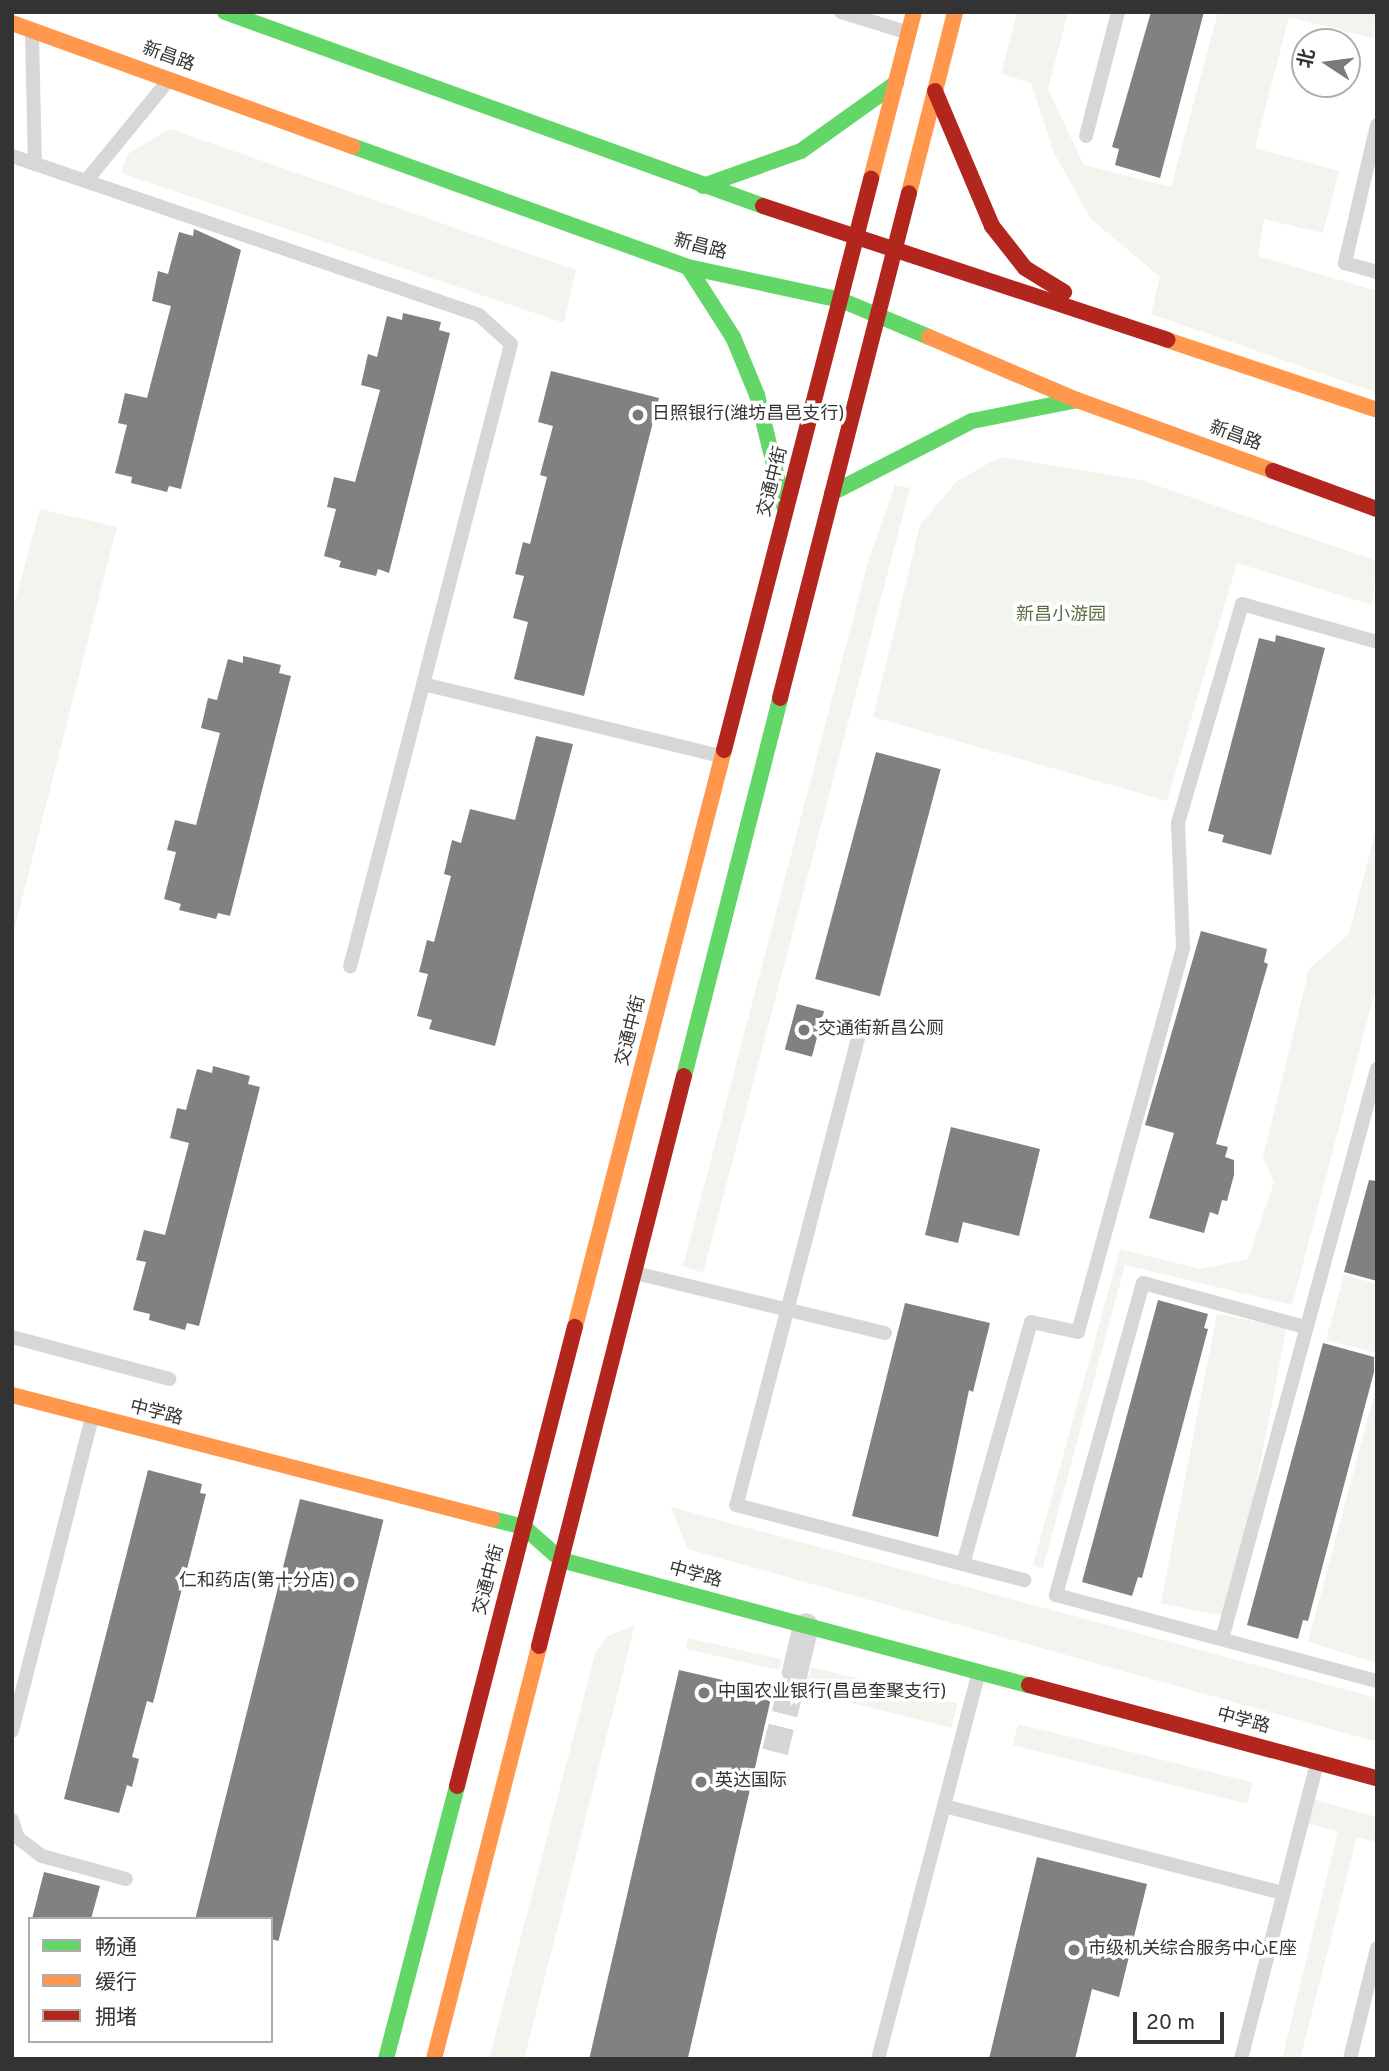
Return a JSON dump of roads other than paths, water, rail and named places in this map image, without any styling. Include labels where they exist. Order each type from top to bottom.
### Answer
[{"type":"main road","points":[[225,12],[703,186],[858,235],[894,250],[1377,410]]},
{"type":"main road","name":"交通中街","points":[[386,2059],[914,12]]},
{"type":"main road","points":[[434,2059],[956,12]]},
{"type":"main road","name":"新昌路","points":[[12,23],[688,267],[841,300],[1077,400],[1377,509]]},
{"type":"main road","points":[[703,186],[801,150],[896,83]]},
{"type":"main road","points":[[935,91],[992,226],[1025,268],[1111,321]]},
{"type":"main road","points":[[688,267],[733,337],[757,395],[786,512]]},
{"type":"main road","points":[[832,493],[972,421],[1077,400]]},
{"type":"main road","name":"中学路","points":[[12,1395],[523,1527],[561,1560],[1377,1778]]},
{"type":"street","points":[[795,1672],[806,1626]]},
{"type":"lane","points":[[841,12],[909,32]]},
{"type":"lane","points":[[1086,136],[1118,12]]},
{"type":"lane","points":[[32,30],[35,164]]},
{"type":"lane","points":[[86,181],[169,79]]},
{"type":"lane","points":[[1377,125],[1345,263],[1377,272]]},
{"type":"lane","points":[[12,156],[479,315],[511,344],[350,967]]},
{"type":"lane","points":[[963,1564],[1031,1322],[1078,1332],[1182,947],[1178,823],[1242,604],[1377,642]]},
{"type":"lane","points":[[423,684],[723,757]]},
{"type":"lane","points":[[862,1023],[737,1505],[1024,1580]]},
{"type":"lane","points":[[1222,1639],[1377,1069]]},
{"type":"lane","points":[[634,1273],[885,1333]]},
{"type":"lane","points":[[1305,1327],[1143,1283],[1056,1595],[1377,1681]]},
{"type":"lane","points":[[12,1337],[170,1379]]},
{"type":"lane","points":[[12,1731],[92,1417]]},
{"type":"lane","points":[[878,2059],[979,1672]]},
{"type":"lane","points":[[1241,2059],[1317,1761]]},
{"type":"lane","points":[[944,1806],[1283,1893]]},
{"type":"lane","points":[[12,1819],[18,1838],[42,1856],[126,1879]]},
{"type":"lane","points":[[1350,2059],[1377,1948]]},
{"type":"tunnel","points":[[775,1752],[795,1672]]},
{"type":"place","name":"日照银行(潍坊昌邑支行)","points":[[638,415]]},
{"type":"place","name":"交通街新昌公厕","points":[[804,1030]]},
{"type":"place","name":"仁和药店(第十分店)","points":[[349,1582]]},
{"type":"place","name":"中国农业银行(昌邑奎聚支行)","points":[[704,1693]]},
{"type":"place","name":"英达国际","points":[[701,1782]]},
{"type":"place","name":"市级机关综合服务中心E座","points":[[1074,1950]]},
{"type":"park label","name":"新昌小游园","points":[[1061,616]]}]
